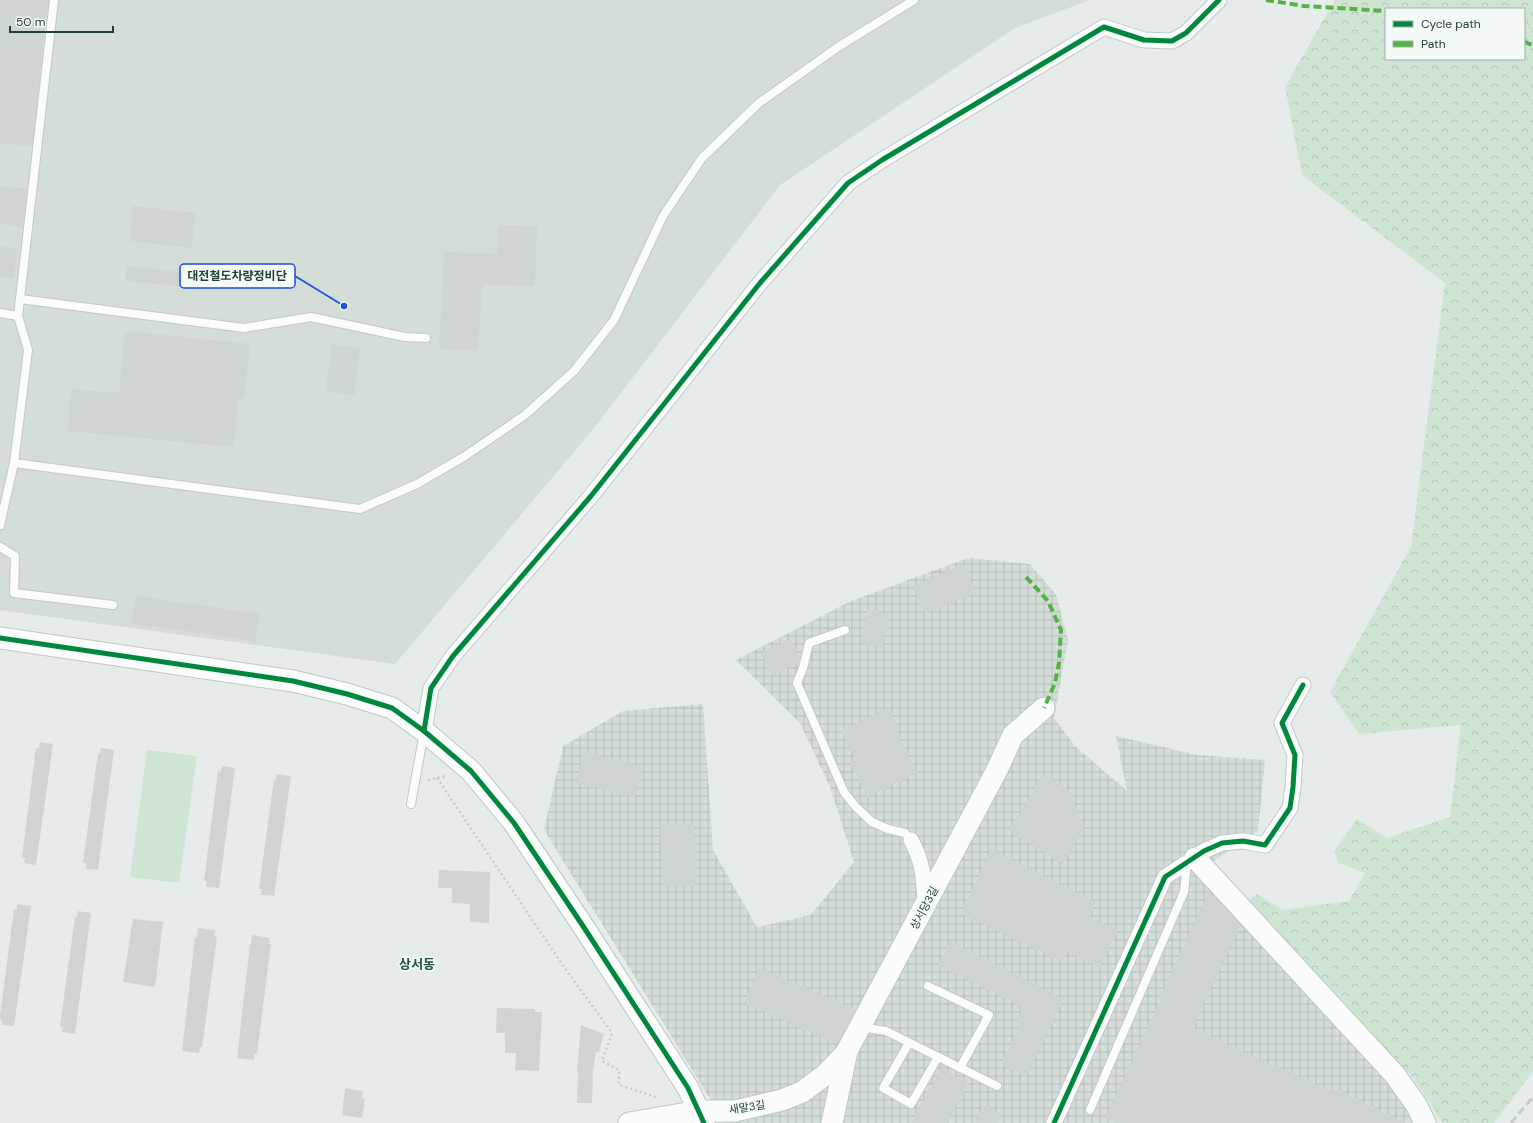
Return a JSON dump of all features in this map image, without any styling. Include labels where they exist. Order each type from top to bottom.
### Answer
[{"type":"street","points":[[424,731],[431,688],[454,656],[591,496],[760,284],[848,183],[882,160],[1104,27],[1144,40],[1172,41],[1186,33],[1219,0]]},
{"type":"street","points":[[0,638],[292,681],[348,694],[390,707],[424,731],[471,771],[514,823],[688,1088],[702,1117]]},
{"type":"street","points":[[1054,1123],[1165,876],[1222,843],[1243,841],[1265,845],[1290,808],[1295,755],[1282,723],[1303,685]]},
{"type":"street","name":"상서당3길","points":[[832,1123],[847,1051],[997,770],[1013,735],[1044,708]]},
{"type":"street","points":[[911,840],[918,852],[924,872],[925,905]]},
{"type":"street","points":[[1191,860],[1395,1075],[1418,1106],[1425,1123]]},
{"type":"street","name":"새말3길","points":[[629,1123],[702,1117],[776,1102],[802,1092],[825,1075],[847,1051]]},
{"type":"lane","points":[[0,525],[14,463],[28,350],[18,316],[54,0]]},
{"type":"lane","points":[[14,463],[360,509],[417,484],[465,456],[525,415],[574,371],[614,320],[663,216],[702,158],[759,103],[838,47],[914,0]]},
{"type":"lane","points":[[20,299],[244,328],[311,317],[405,337],[426,338]]},
{"type":"lane","points":[[0,313],[18,316]]},
{"type":"lane","points":[[0,547],[16,556],[14,593],[113,605]]},
{"type":"lane","points":[[845,630],[809,643],[803,668],[797,683],[844,792],[856,807],[872,822],[888,829],[905,833],[911,840]]},
{"type":"lane","points":[[411,804],[424,731]]},
{"type":"lane","points":[[1090,1110],[1184,892],[1191,860]]},
{"type":"lane","points":[[928,986],[989,1015],[960,1068]]},
{"type":"lane","points":[[860,1026],[886,1031],[997,1086]]},
{"type":"lane","points":[[909,1043],[883,1088],[911,1104],[938,1057]]},
{"type":"path","points":[[428,780],[446,776]]},
{"type":"path","points":[[436,778],[564,967],[612,1033],[602,1061],[619,1070],[619,1085],[656,1097]]},
{"type":"shaded area","points":[[0,0],[1090,0],[1015,28],[780,185],[595,427],[395,664],[0,610]]},
{"type":"shaded area","points":[[968,558],[1030,564],[1056,595],[1068,640],[1054,718],[1076,747],[1127,791],[1116,736],[1197,755],[1265,760],[1258,831],[1212,862],[1404,1098],[1415,1123],[725,1123],[544,830],[563,746],[623,711],[703,704],[713,850],[757,927],[811,915],[854,862],[830,787],[800,723],[736,660],[849,602]]},
{"type":"green space","points":[[1335,0],[1533,0],[1533,1071],[1494,1123],[1443,1123],[1414,1079],[1248,901],[1257,894],[1283,910],[1349,901],[1365,873],[1339,863],[1334,851],[1357,819],[1387,838],[1450,817],[1461,725],[1359,734],[1330,692],[1411,547],[1445,283],[1302,175],[1285,87]]},
{"type":"green space","points":[[147,750],[197,756],[179,883],[130,877]]},
{"type":"building","points":[[0,0],[48,0],[32,146],[0,143]]},
{"type":"building","points":[[0,186],[27,189],[23,227],[0,224]]},
{"type":"building","points":[[132,206],[195,213],[192,248],[131,241]]},
{"type":"building","points":[[498,225],[537,226],[535,286],[482,285],[478,351],[439,349],[444,252],[497,254]]},
{"type":"building","points":[[0,246],[17,248],[14,279],[0,277]]},
{"type":"building","points":[[126,266],[181,272],[179,286],[126,281]]},
{"type":"building","points":[[125,331],[250,344],[244,399],[238,398],[234,447],[68,431],[71,389],[119,393]]},
{"type":"building","points":[[332,344],[360,348],[354,395],[326,391]]},
{"type":"building","points":[[964,564],[976,593],[925,614],[913,586]]},
{"type":"building","points":[[136,596],[259,614],[255,641],[132,623]]},
{"type":"building","points":[[868,609],[890,614],[883,648],[860,643]]},
{"type":"building","points":[[790,639],[800,659],[798,663],[772,676],[761,653]]},
{"type":"building","points":[[888,707],[899,728],[896,730],[917,773],[867,797],[850,763],[856,760],[841,731]]},
{"type":"building","points":[[40,742],[53,744],[36,865],[24,863],[25,858],[22,857],[36,748],[39,748]]},
{"type":"building","points":[[101,748],[114,750],[98,870],[86,869],[86,863],[83,863],[98,753],[100,754]]},
{"type":"building","points":[[584,751],[643,767],[635,798],[576,783]]},
{"type":"building","points":[[222,766],[235,768],[219,888],[206,887],[207,881],[204,881],[218,771],[221,772]]},
{"type":"building","points":[[277,774],[291,776],[274,896],[261,895],[262,889],[259,889],[274,779],[276,780]]},
{"type":"building","points":[[1043,774],[1069,790],[1084,828],[1063,864],[1009,831]]},
{"type":"building","points":[[694,823],[697,886],[663,887],[660,825]]},
{"type":"building","points":[[991,849],[1096,902],[1089,916],[1118,930],[1100,968],[1067,952],[1063,962],[961,914]]},
{"type":"building","points":[[439,870],[490,872],[489,923],[470,922],[470,904],[452,903],[452,888],[438,888]]},
{"type":"building","points":[[1209,891],[1241,925],[1193,1027],[1261,1060],[1335,1093],[1337,1089],[1405,1123],[1116,1123],[1105,1118],[1161,999],[1159,999]]},
{"type":"building","points":[[17,904],[31,906],[14,1026],[2,1025],[0,1016],[14,909],[17,910]]},
{"type":"building","points":[[78,911],[91,913],[75,1034],[62,1032],[63,1027],[60,1026],[75,917],[77,917]]},
{"type":"building","points":[[133,919],[163,922],[155,987],[123,982]]},
{"type":"building","points":[[198,928],[215,930],[214,936],[217,937],[202,1047],[200,1047],[199,1053],[182,1051],[195,937],[197,937]]},
{"type":"building","points":[[252,935],[270,938],[269,944],[271,944],[257,1054],[254,1054],[254,1060],[237,1058]]},
{"type":"building","points":[[950,941],[1064,999],[1026,1077],[1001,1064],[1020,1024],[1015,1022],[1023,1007],[938,965]]},
{"type":"building","points":[[759,968],[856,1009],[837,1044],[744,1003]]},
{"type":"building","points":[[497,1008],[535,1009],[535,1012],[542,1012],[539,1071],[515,1070],[516,1053],[505,1053],[505,1033],[496,1033]]},
{"type":"building","points":[[581,1025],[604,1034],[599,1052],[596,1052],[593,1071],[592,1103],[577,1103],[577,1071]]},
{"type":"building","points":[[941,1069],[969,1084],[947,1123],[911,1123]]},
{"type":"building","points":[[345,1088],[363,1091],[362,1098],[365,1098],[362,1118],[342,1115]]},
{"type":"building","points":[[983,1105],[1003,1114],[998,1123],[974,1123]]},
{"type":"railway","points":[[1511,1123],[1533,1097]]},
{"type":"marked path","points":[[1266,0],[1304,6],[1385,11]]},
{"type":"marked path","points":[[1525,42],[1533,45]]},
{"type":"marked path","points":[[1026,577],[1048,601],[1061,630],[1059,663],[1055,683],[1044,708]]},
{"type":"cycle path","points":[[424,731],[431,688],[453,656],[591,496],[760,283],[848,183],[882,160],[1104,27],[1144,40],[1172,41],[1186,33],[1219,0]]},
{"type":"cycle path","points":[[0,638],[293,681],[347,694],[392,708],[424,731],[471,771],[514,823],[688,1088],[704,1123]]},
{"type":"cycle path","points":[[1054,1123],[1165,877],[1204,851],[1222,843],[1243,841],[1265,845],[1290,808],[1295,755],[1282,723],[1303,685]]},
{"type":"place","name":"대전철도차량정비단","points":[[344,306]]},
{"type":"district","name":"상서동","points":[[417,964]]}]
